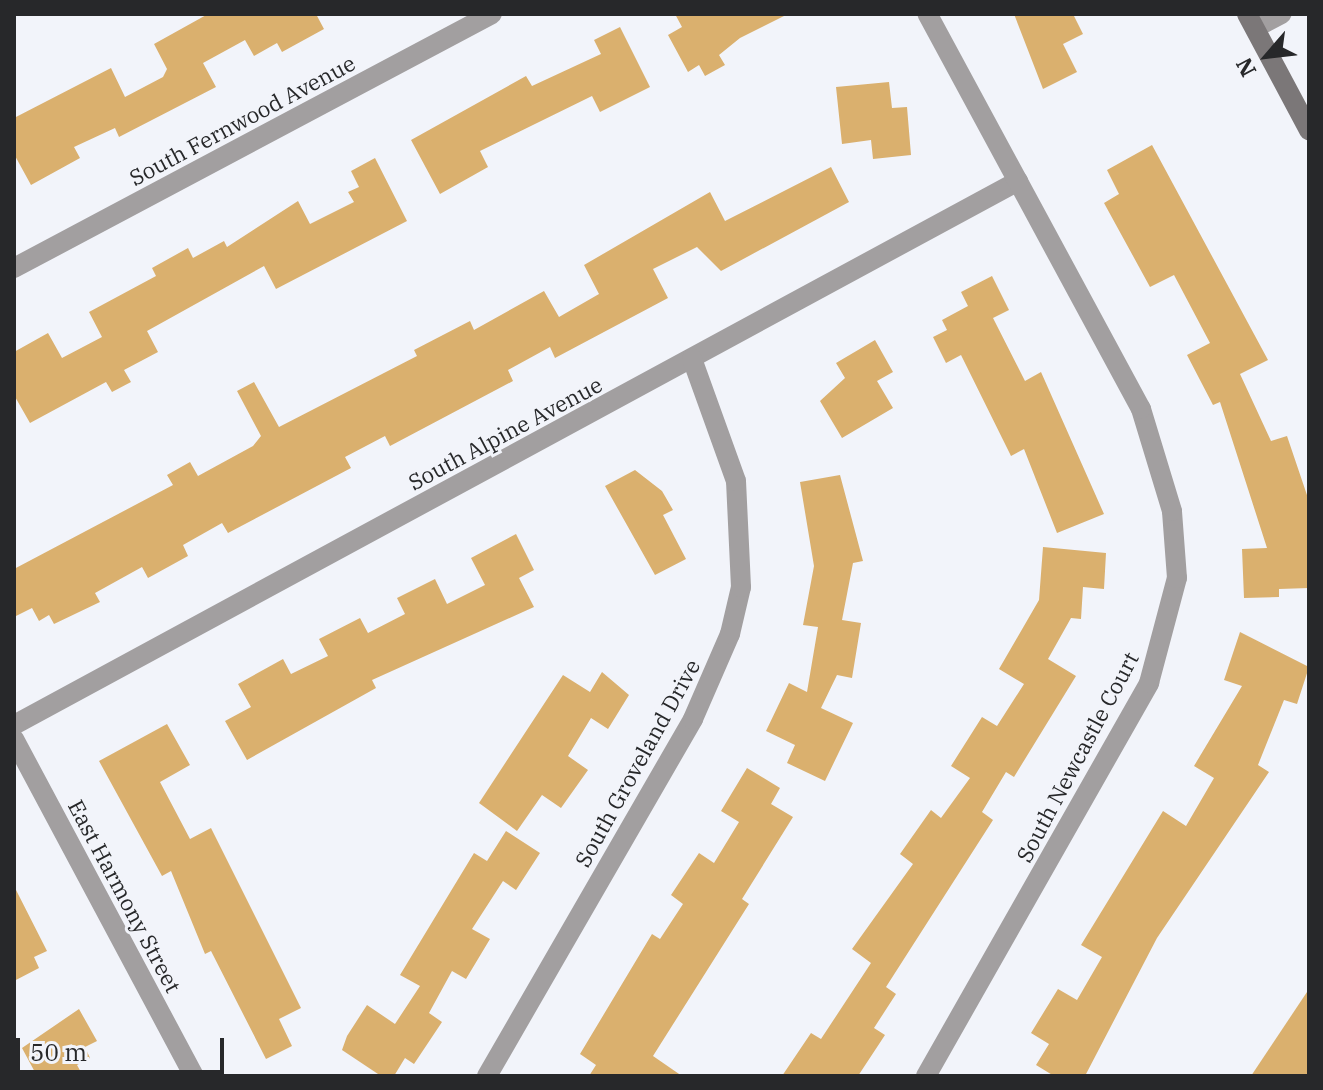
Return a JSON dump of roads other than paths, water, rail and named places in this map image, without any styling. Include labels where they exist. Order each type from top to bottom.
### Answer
[{"type":"main road","points":[[1251,21],[1309,130]]},
{"type":"street","name":"South Fernwood Avenue","points":[[14,268],[492,14]]},
{"type":"street","name":"South Newcastle Court","points":[[926,1076],[1149,683],[1177,578],[1172,511],[1141,409],[927,14]]},
{"type":"street","points":[[1251,21],[1281,14]]},
{"type":"street","name":"South Alpine Avenue","points":[[14,725],[1018,181]]},
{"type":"street","name":"South Groveland Drive","points":[[487,1076],[693,719],[730,634],[741,587],[736,481],[692,359]]},
{"type":"street","name":"East Harmony Street","points":[[14,739],[194,1076]]}]
